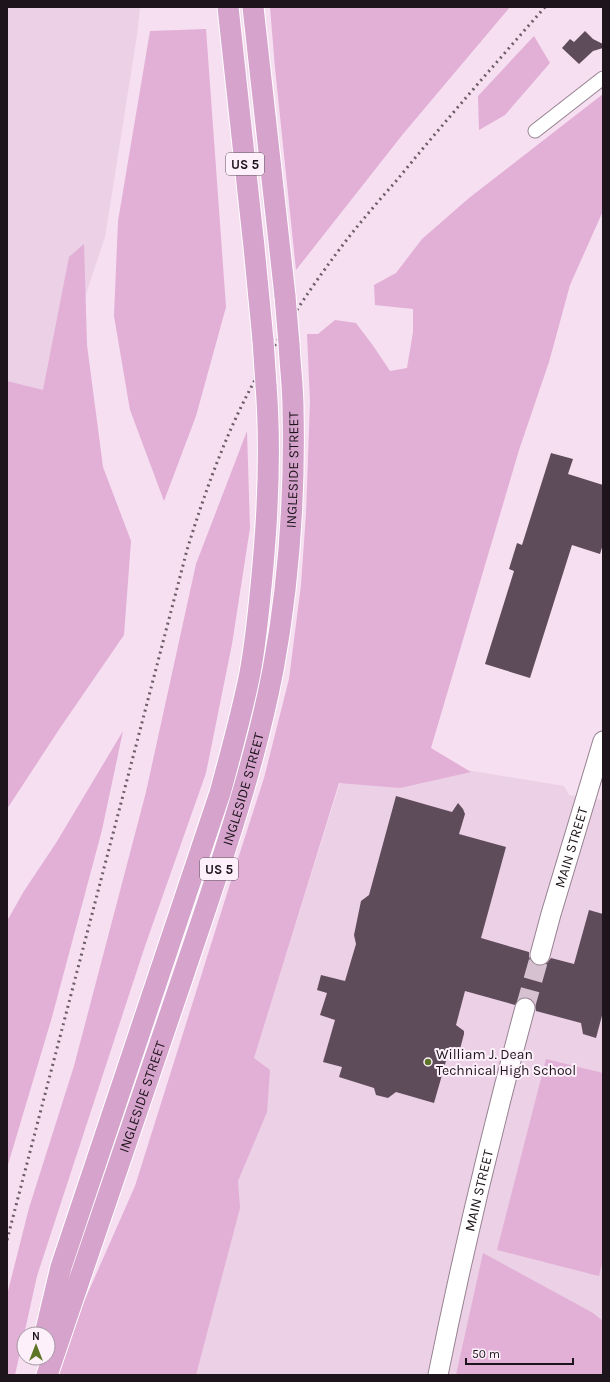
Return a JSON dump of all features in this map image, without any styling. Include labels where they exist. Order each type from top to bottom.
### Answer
[{"type":"main road","name":"INGLESIDE STREET","points":[[47,1326],[61,1267],[213,815],[238,729],[250,671],[259,610],[265,550],[268,480],[268,417],[262,330],[228,7]]},
{"type":"main road","name":"INGLESIDE STREET","points":[[46,1375],[218,872],[260,726],[273,670],[288,564],[292,509],[293,406],[285,296],[253,7]]},
{"type":"main road","name":"MAIN STREET","points":[[540,954],[550,914],[603,741]]},
{"type":"main road","name":"MAIN STREET","points":[[438,1375],[448,1321],[495,1118],[525,1008]]},
{"type":"street","points":[[535,131],[603,78]]},
{"type":"shaded area","points":[[7,7],[140,7],[137,35],[105,237],[51,399],[7,396]]},
{"type":"shaded area","points":[[270,7],[510,7],[403,134],[296,270],[275,68]]},
{"type":"shaded area","points":[[206,29],[226,307],[196,416],[164,501],[130,410],[114,316],[118,221],[150,31]]},
{"type":"shaded area","points":[[534,36],[550,63],[505,115],[479,130],[478,96]]},
{"type":"shaded area","points":[[603,94],[603,211],[570,285],[549,362],[519,450],[431,748],[471,772],[400,788],[339,783],[254,1058],[270,1070],[267,1112],[238,1181],[240,1208],[196,1375],[56,1375],[83,1304],[135,1186],[264,778],[289,679],[301,585],[306,514],[310,402],[307,334],[318,334],[335,320],[356,323],[390,371],[407,368],[413,332],[413,309],[375,305],[374,285],[396,273],[422,239],[469,198]]},
{"type":"shaded area","points":[[84,244],[87,345],[103,467],[131,541],[124,635],[60,728],[7,809],[7,381],[43,390],[69,257]]},
{"type":"shaded area","points":[[247,431],[250,528],[232,644],[206,773],[145,946],[37,1276],[26,1326],[16,1326],[17,1366],[15,1375],[7,1375],[7,1295],[29,1208],[74,1066],[146,792],[196,564]]},
{"type":"shaded area","points":[[123,731],[102,830],[52,1017],[7,1168],[7,921]]},
{"type":"shaded area","name":"William J. Dean Technical High School","points":[[350,751],[564,786],[569,795],[603,800],[603,1375],[63,1375],[251,1066]]},
{"type":"shaded area","points":[[546,1059],[603,1073],[603,1260],[599,1276],[497,1250]]},
{"type":"shaded area","points":[[483,1253],[593,1313],[603,1321],[603,1375],[456,1375]]},
{"type":"building","points":[[585,31],[593,39],[603,44],[603,48],[593,51],[579,64],[562,48],[570,39],[574,42]]},
{"type":"building","points":[[551,453],[573,459],[568,474],[603,485],[603,544],[600,554],[572,545],[530,678],[485,664],[514,571],[509,569],[517,543],[522,545]]},
{"type":"building","points":[[396,796],[452,812],[458,803],[465,814],[459,834],[506,847],[481,938],[529,952],[529,957],[532,962],[538,966],[547,963],[551,958],[574,964],[589,910],[603,914],[603,1012],[596,1038],[583,1034],[581,1023],[536,1011],[532,1000],[528,998],[518,1000],[515,1005],[465,991],[456,1025],[464,1031],[460,1049],[450,1047],[434,1103],[396,1092],[388,1098],[376,1095],[374,1088],[339,1077],[342,1067],[323,1062],[335,1020],[320,1015],[327,993],[317,990],[321,975],[345,981],[356,944],[354,935],[361,901],[369,895]]},
{"type":"tunnel","points":[[525,1008],[540,955]]},
{"type":"railway","points":[[7,1240],[187,550],[220,454],[245,399],[276,343],[311,288],[358,225],[545,7]]},
{"type":"place","name":"William J. Dean Technical High School","points":[[428,1062]]}]
